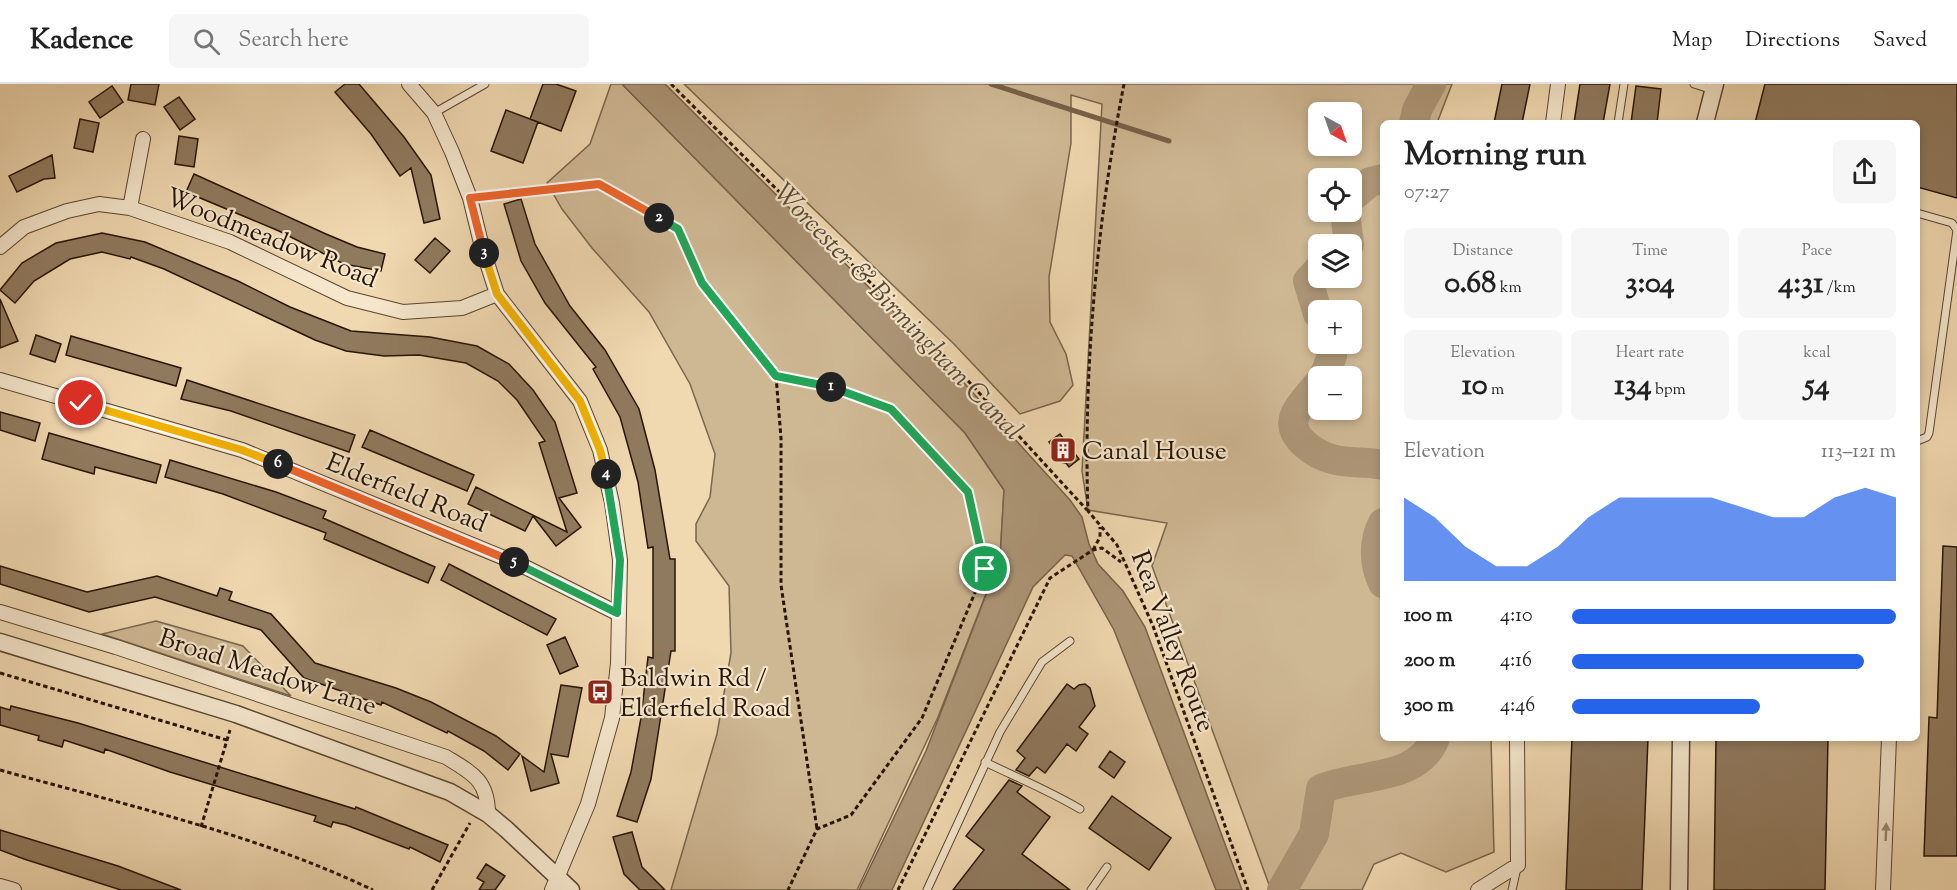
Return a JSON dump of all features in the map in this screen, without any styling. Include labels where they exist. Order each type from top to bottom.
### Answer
[{"type":"street","points":[[409,84],[434,113],[470,198],[497,294],[580,401],[600,450],[612,503],[620,560],[617,613],[618,663],[612,718],[588,804],[561,886]]},
{"type":"street","points":[[1553,120],[1558,84]]},
{"type":"street","points":[[1706,120],[1714,87]]},
{"type":"street","points":[[130,208],[143,139]]},
{"type":"street","name":"Woodmeadow Road","points":[[0,247],[24,227],[67,211],[99,204],[130,208],[230,242],[347,298],[403,312],[462,308],[497,294]]},
{"type":"street","name":"Elderfield Road","points":[[0,380],[242,450],[519,564],[617,613]]},
{"type":"street","name":"Broad Meadow Lane","points":[[0,612],[117,647],[446,757],[473,774],[488,795],[483,811]]},
{"type":"street","name":"Broad Meadow Lane","points":[[0,642],[236,714],[450,792],[483,811],[561,886]]},
{"type":"street","points":[[1478,890],[1518,865],[1516,741]]},
{"type":"street","points":[[1679,890],[1681,741]]},
{"type":"street","points":[[1883,890],[1889,741]]},
{"type":"street","points":[[0,886],[14,890]]},
{"type":"lane","points":[[434,113],[485,84]]},
{"type":"lane","points":[[1618,120],[1624,84]]},
{"type":"lane","points":[[1694,84],[1714,87]]},
{"type":"lane","points":[[1920,214],[1952,223],[1957,230],[1929,433],[1927,437],[1920,440]]},
{"type":"lane","points":[[927,890],[1000,732],[1042,662],[1070,641]]},
{"type":"lane","points":[[986,762],[1037,788],[1048,790],[1080,809]]},
{"type":"lane","points":[[1512,890],[1518,865]]},
{"type":"lane","points":[[1091,890],[1107,867]]},
{"type":"path","name":"Rea Valley Route","points":[[670,84],[959,371],[1117,545],[1123,563],[1153,626],[1248,890]]},
{"type":"path","points":[[1088,511],[1093,304],[1114,139],[1124,84]]},
{"type":"path","points":[[470,198],[599,184],[678,229],[702,283],[776,376],[781,438],[781,585],[817,829],[788,890]]},
{"type":"path","points":[[776,376],[827,385],[891,409],[968,492],[985,569],[922,718],[851,815],[817,829]]},
{"type":"path","points":[[1093,550],[1100,537],[1100,525]]},
{"type":"path","points":[[898,890],[1050,578],[1093,550],[1102,548],[1123,563]]},
{"type":"path","points":[[0,673],[227,740]]},
{"type":"path","points":[[201,827],[236,714]]},
{"type":"path","points":[[0,770],[201,827],[321,865],[374,890]]},
{"type":"path","points":[[432,890],[483,811]]},
{"type":"shaded area","points":[[611,84],[622,84],[965,433],[1004,490],[1000,558],[938,717],[857,890],[671,890],[717,734],[731,653],[729,586],[696,541],[696,524],[710,497],[715,454],[690,384],[649,312],[592,248],[562,209],[547,183],[590,144]]},
{"type":"shaded area","points":[[622,84],[665,84],[956,374],[1070,500],[1082,517],[1089,544],[1098,564],[1123,591],[1145,627],[1242,890],[1216,890],[1114,630],[1072,556],[1065,555],[1033,587],[892,890],[859,890],[926,751],[1000,558],[1004,490],[965,433]]},
{"type":"shaded area","points":[[684,84],[1452,84],[1438,120],[1380,120],[1380,741],[1491,741],[1494,852],[1446,872],[1401,853],[1374,864],[1362,890],[1271,890],[1152,566],[1167,523],[1088,510],[1082,471],[1102,104],[1071,95],[1071,143],[1049,277],[1050,322],[1066,354],[1073,385],[1060,401],[1020,414],[954,344]]},
{"type":"shaded area","points":[[156,621],[243,646],[291,696],[102,634]]},
{"type":"building","points":[[131,84],[159,84],[155,105],[128,100]]},
{"type":"building","points":[[345,84],[359,84],[404,137],[431,175],[440,219],[424,223],[411,168],[400,176],[371,134],[335,92]]},
{"type":"building","points":[[543,84],[556,84],[576,91],[561,131],[530,119]]},
{"type":"building","points":[[1502,84],[1530,84],[1523,120],[1495,120]]},
{"type":"building","points":[[1580,84],[1610,84],[1604,120],[1574,120]]},
{"type":"building","points":[[1765,84],[1957,84],[1957,198],[1920,188],[1920,120],[1756,120]]},
{"type":"building","points":[[112,86],[123,102],[100,118],[89,102]]},
{"type":"building","points":[[1636,86],[1661,89],[1657,120],[1631,120]]},
{"type":"building","points":[[179,97],[195,119],[180,130],[164,107]]},
{"type":"building","points":[[506,110],[538,122],[523,163],[491,151]]},
{"type":"building","points":[[80,119],[99,123],[93,152],[74,148]]},
{"type":"building","points":[[179,136],[198,139],[194,167],[175,164]]},
{"type":"building","points":[[52,155],[55,178],[44,179],[17,192],[9,176]]},
{"type":"building","points":[[194,174],[357,247],[385,254],[381,271],[344,264],[279,231],[186,192]]},
{"type":"building","points":[[521,199],[535,244],[570,306],[605,350],[639,409],[655,470],[670,559],[675,559],[675,651],[671,651],[651,779],[637,822],[617,816],[631,772],[641,718],[648,657],[653,658],[653,547],[648,548],[638,482],[620,417],[593,369],[596,367],[545,303],[521,261],[504,204]]},
{"type":"building","points":[[102,233],[145,242],[238,281],[290,307],[351,331],[430,337],[477,346],[509,364],[533,390],[555,422],[577,493],[559,498],[581,527],[556,546],[533,516],[525,531],[468,504],[476,487],[567,532],[539,443],[545,441],[517,400],[498,381],[466,363],[419,355],[384,356],[346,351],[315,340],[164,269],[131,257],[130,259],[102,252],[70,259],[34,281],[15,303],[0,290],[22,263],[56,243]]},
{"type":"building","points":[[435,238],[450,251],[430,273],[415,260]]},
{"type":"building","points":[[0,299],[18,341],[0,348]]},
{"type":"building","points":[[36,335],[61,344],[55,362],[30,354]]},
{"type":"building","points":[[71,336],[181,368],[176,386],[66,355]]},
{"type":"building","points":[[187,380],[355,435],[349,452],[231,411],[181,399]]},
{"type":"building","points":[[0,412],[40,423],[35,441],[0,430]]},
{"type":"building","points":[[370,430],[474,475],[467,491],[362,447]]},
{"type":"building","points":[[49,433],[161,465],[156,483],[95,467],[94,474],[42,459]]},
{"type":"building","name":"Canal House","points":[[1060,434],[1079,459],[1069,467],[1066,463],[1054,461],[1051,456],[1052,446],[1049,442]]},
{"type":"building","points":[[170,460],[276,492],[326,511],[323,518],[435,567],[428,583],[324,539],[326,533],[223,494],[165,477]]},
{"type":"building","points":[[1943,546],[1957,547],[1957,856],[1924,856],[1929,717],[1937,718]]},
{"type":"building","points":[[449,564],[556,619],[547,635],[441,580]]},
{"type":"building","points":[[0,566],[87,592],[157,576],[217,596],[220,588],[232,592],[229,600],[271,614],[315,663],[396,688],[431,702],[496,736],[520,754],[508,770],[484,751],[448,731],[447,733],[382,702],[381,705],[304,678],[261,630],[155,597],[89,612],[0,584]]},
{"type":"building","points":[[565,637],[578,666],[560,674],[547,645]]},
{"type":"building","points":[[1067,684],[1074,689],[1085,684],[1090,688],[1095,706],[1079,727],[1088,734],[1076,751],[1067,744],[1045,773],[1037,767],[1029,776],[1016,770],[1025,758],[1017,751]]},
{"type":"building","points":[[561,685],[582,688],[568,757],[551,754],[559,783],[531,791],[522,756],[544,772]]},
{"type":"building","points":[[11,706],[78,723],[355,809],[356,807],[448,845],[440,862],[410,847],[409,849],[346,825],[333,822],[331,827],[314,821],[316,816],[170,772],[105,749],[104,753],[64,740],[62,747],[38,740],[39,736],[0,725],[0,707],[10,710]]},
{"type":"building","points":[[1572,741],[1648,741],[1642,890],[1566,890]]},
{"type":"building","points":[[1716,741],[1828,741],[1825,890],[1714,890]]},
{"type":"building","points":[[1110,751],[1125,762],[1114,778],[1099,767]]},
{"type":"building","points":[[1009,780],[1022,786],[1017,792],[1050,817],[1022,854],[1070,890],[953,890],[984,850],[966,836]]},
{"type":"building","points":[[1112,796],[1171,838],[1149,870],[1089,828]]},
{"type":"building","points":[[0,830],[118,866],[181,890],[121,890],[24,859],[0,850]]},
{"type":"building","points":[[632,832],[642,867],[665,890],[640,890],[624,874],[613,837]]},
{"type":"building","points":[[486,864],[505,876],[495,890],[479,890],[484,882],[477,878]]},
{"type":"waterway","points":[[991,84],[1169,141]]},
{"type":"waterway","points":[[1415,120],[1417,110],[1431,84]]},
{"type":"waterway","points":[[1362,189],[1370,182],[1380,180]]},
{"type":"waterway","points":[[1346,222],[1348,234]]},
{"type":"waterway","points":[[1310,288],[1314,300]]},
{"type":"waterway","points":[[1328,366],[1332,354]]},
{"type":"waterway","points":[[1308,396],[1296,414],[1293,425],[1295,432],[1305,444],[1318,454],[1332,459],[1380,465]]},
{"type":"waterway","points":[[1380,530],[1376,545],[1380,574]]},
{"type":"waterway","points":[[1282,890],[1314,834],[1321,789],[1401,769],[1415,762],[1427,752],[1433,741]]},
{"type":"place","name":"Canal House","points":[[1063,450]]},
{"type":"place","name":"Baldwin Rd / Elderfield Road","points":[[600,692]]},
{"type":"route","points":[[81,403],[242,450],[519,564],[617,613],[620,560],[612,503],[600,450],[580,401],[497,294],[470,198],[599,184],[678,229],[702,283],[776,376],[827,385],[891,409],[968,492],[985,569]]},
{"type":"water label","name":"Worcester & Birmingham Canal","points":[[899,311]]}]
